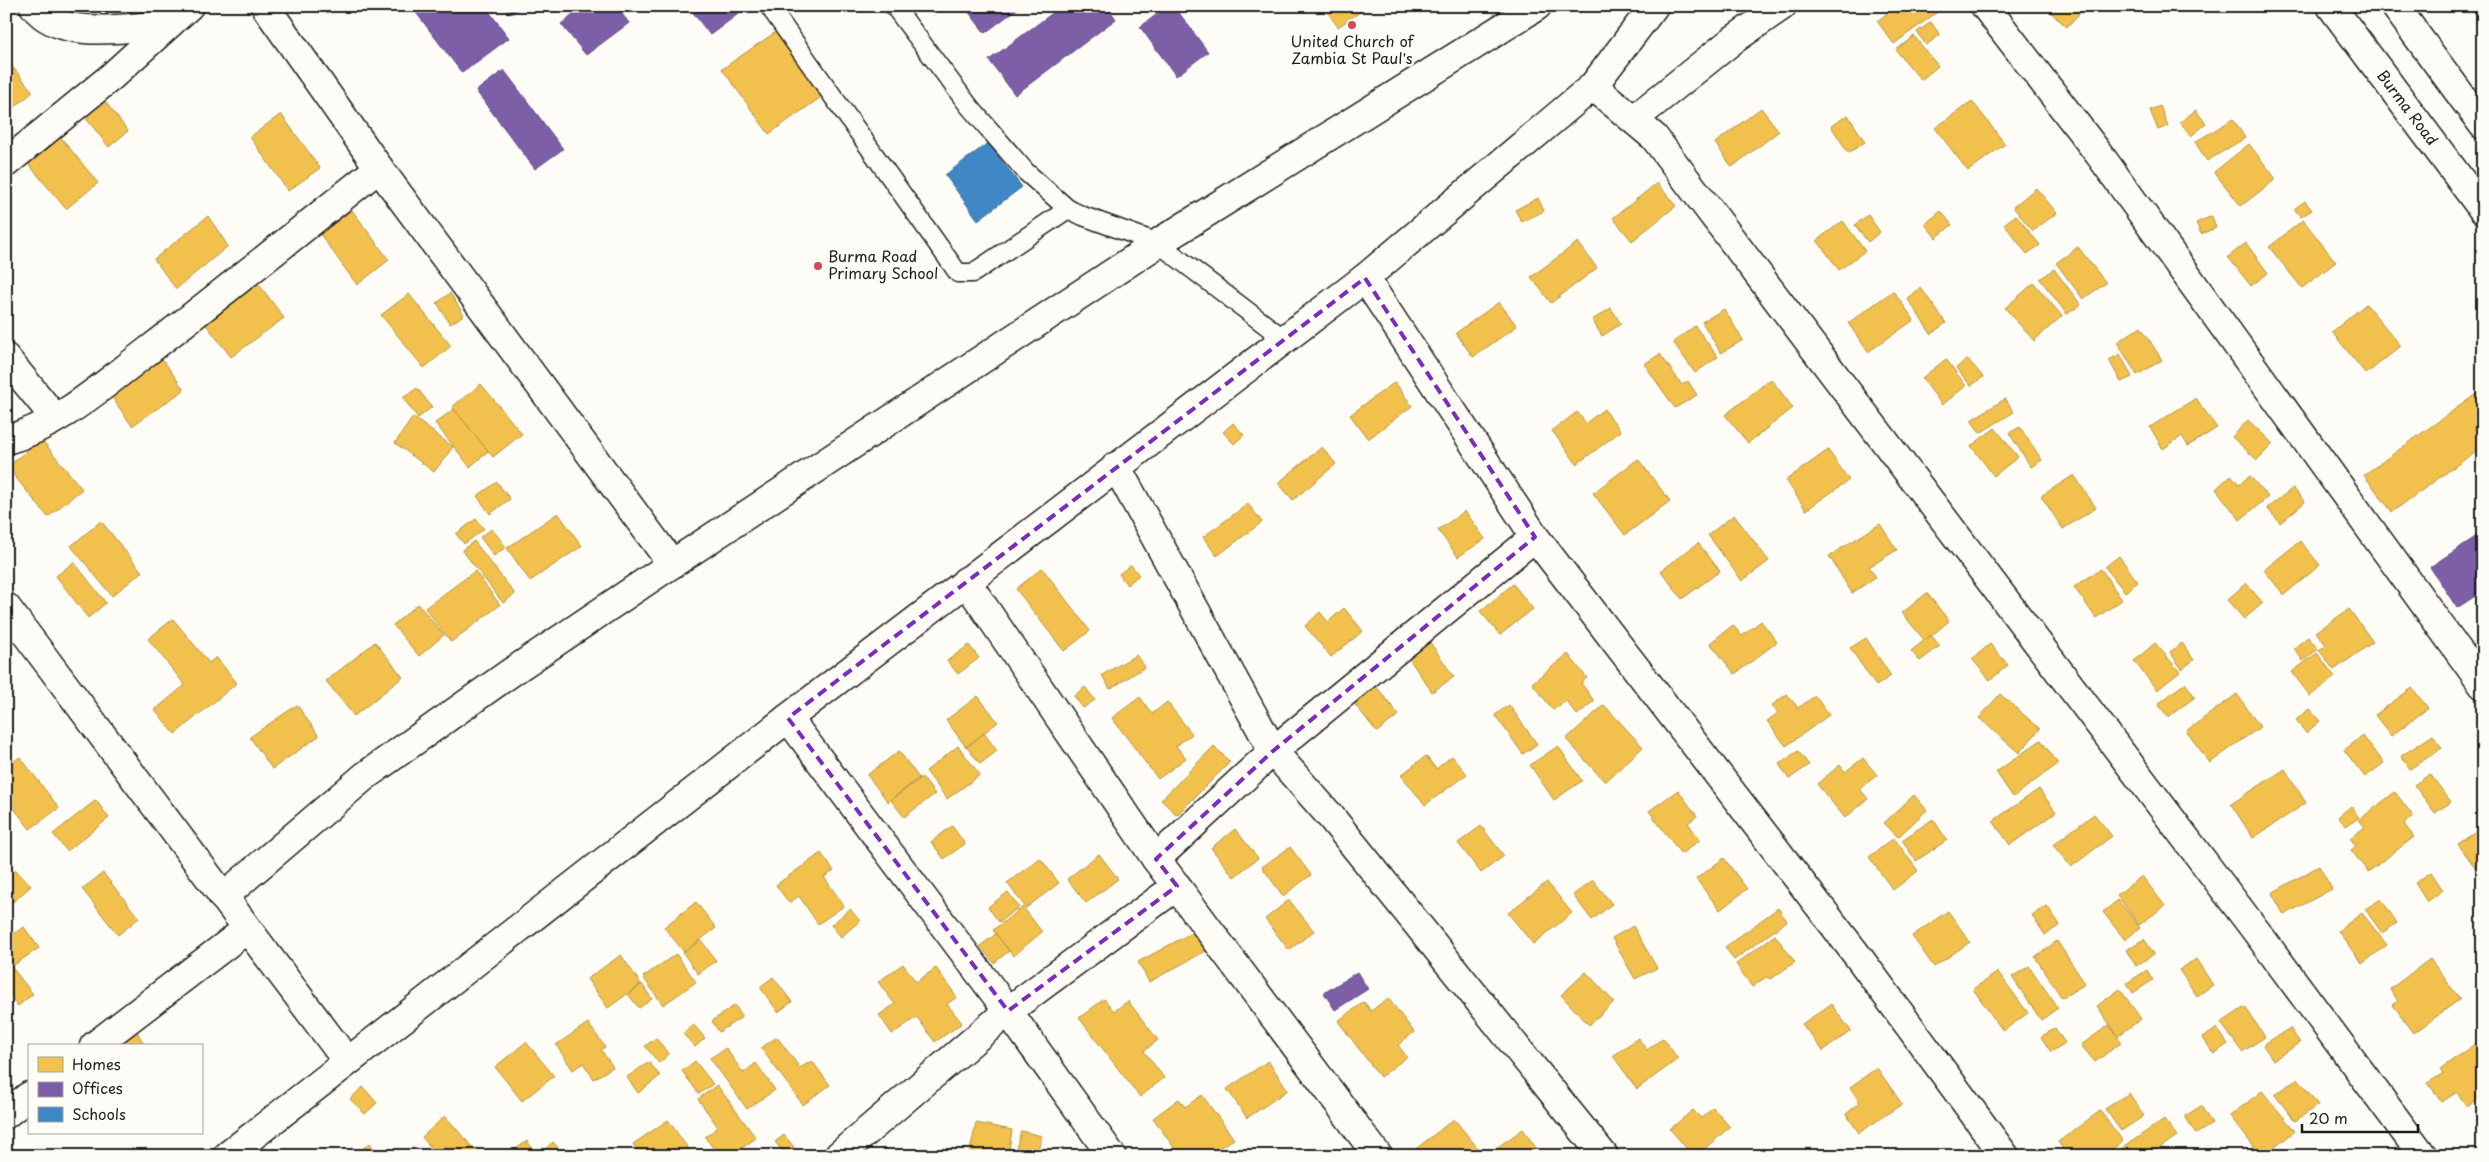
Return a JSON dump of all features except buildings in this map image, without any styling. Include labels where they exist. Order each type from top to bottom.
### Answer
[{"type":"street","points":[[34,6],[39,13],[51,22],[71,27],[103,29],[169,24]]},
{"type":"street","points":[[6,163],[111,77],[189,6]]},
{"type":"street","points":[[265,6],[379,168],[672,564]]},
{"type":"street","points":[[223,897],[365,776],[513,671],[1158,243],[1537,6]]},
{"type":"street","points":[[238,1152],[347,1061],[788,718],[966,580],[1365,278],[1593,86],[1654,6]]},
{"type":"street","points":[[1634,119],[1733,40],[1782,6]]},
{"type":"street","points":[[1985,6],[2099,154],[2483,685]]},
{"type":"street","name":"Burma Road","points":[[2331,6],[2483,210]]},
{"type":"street","points":[[2395,6],[2483,125]]},
{"type":"street","points":[[1593,86],[1654,137],[2250,923],[2423,1156]]},
{"type":"street","points":[[6,440],[23,436],[71,408],[219,297],[379,168]]},
{"type":"street","points":[[1365,278],[1535,537],[1860,959],[2005,1156]]},
{"type":"street","points":[[6,358],[55,418]]},
{"type":"street","points":[[1116,466],[1273,751],[1331,817],[1604,1156]]},
{"type":"street","points":[[1156,859],[1273,751],[1535,537]]},
{"type":"street","points":[[966,580],[1156,859],[1378,1156]]},
{"type":"street","points":[[6,606],[347,1061]]},
{"type":"street","points":[[788,718],[1008,1011],[1112,1156]]},
{"type":"street","points":[[838,1156],[1008,1011],[1177,886]]},
{"type":"street","points":[[97,1044],[247,929]]},
{"type":"street","points":[[6,1114],[28,1097]]},
{"type":"lane","points":[[769,6],[958,273],[973,273],[1068,209]]},
{"type":"lane","points":[[894,6],[976,114],[1026,172],[1068,209],[1158,243],[1284,339]]},
{"type":"highlighted area","points":[[1365,278],[1535,537],[1273,751],[1156,859],[1177,886],[1008,1011],[788,718]]},
{"type":"place","name":"United Church of Zambia St Paul's","points":[[1352,25]]},
{"type":"place","name":"Burma Road Primary School","points":[[818,266]]}]
